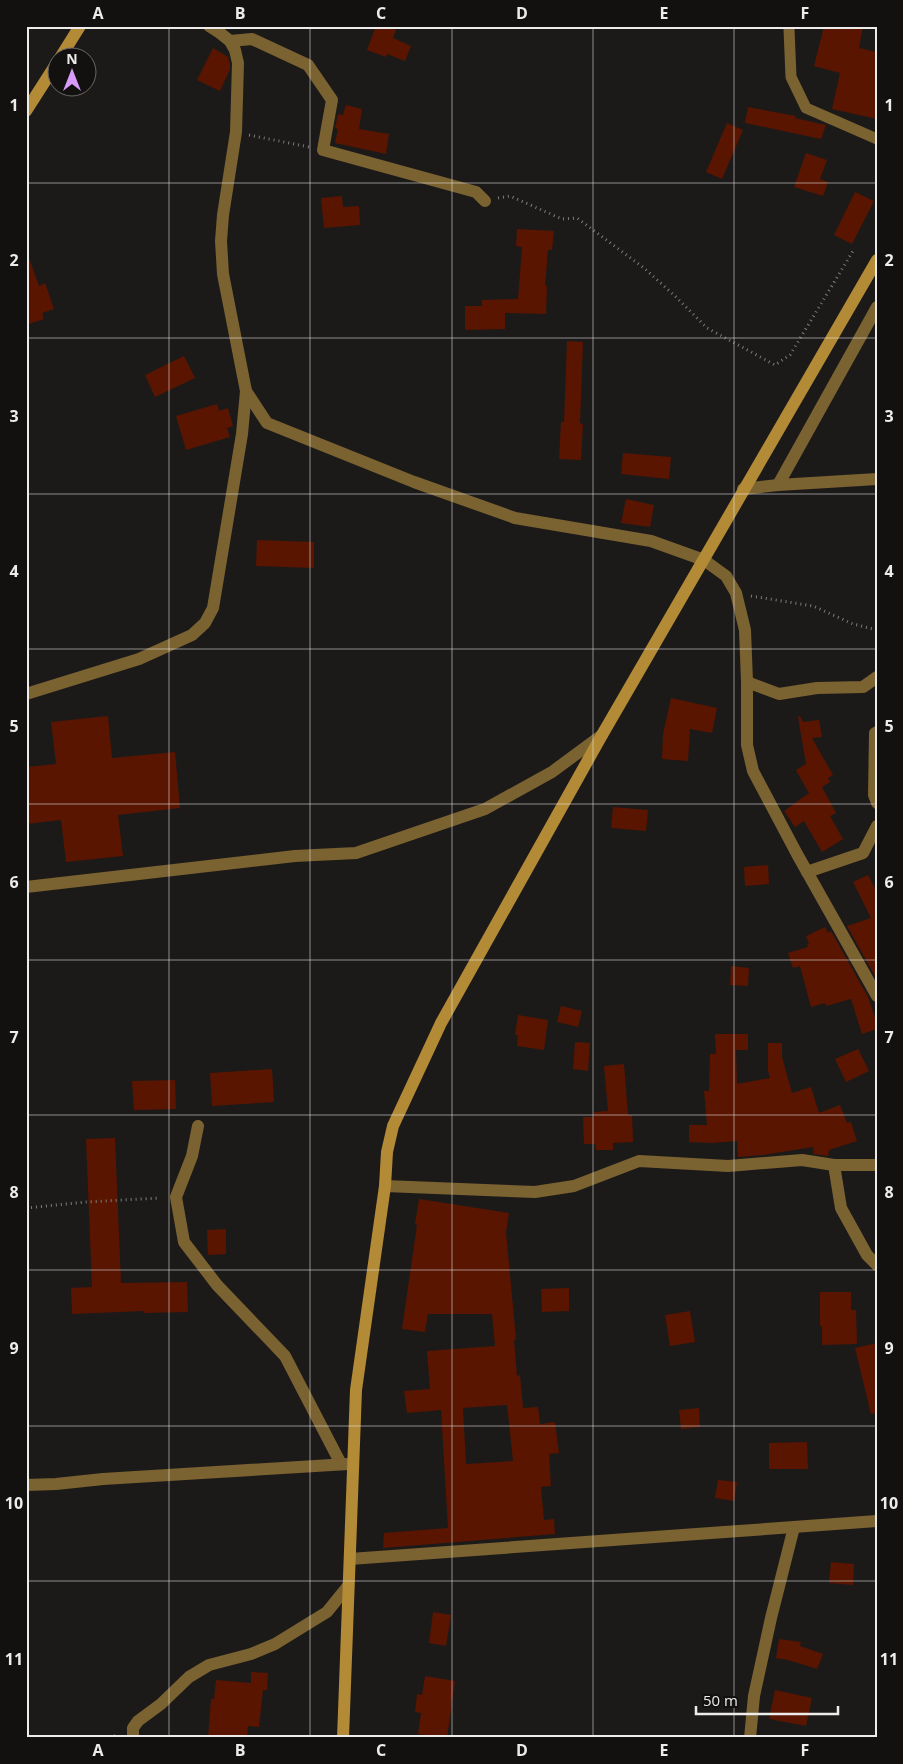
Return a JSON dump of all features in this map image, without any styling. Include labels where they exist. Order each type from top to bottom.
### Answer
[{"type":"main road","points":[[66,48],[80,26]]},
{"type":"main road","points":[[26,110],[48,76]]},
{"type":"main road","points":[[343,1738],[350,1559],[347,1464],[385,1186],[386,1152],[393,1126],[441,1023],[602,735],[877,260]]},
{"type":"street","points":[[26,694],[139,659],[192,635],[205,623],[213,608],[242,434],[246,391],[223,274],[220,241],[236,132],[238,63],[235,50],[230,41],[209,26]]},
{"type":"street","points":[[230,41],[252,39],[308,65],[332,100],[324,150],[476,192],[485,201]]},
{"type":"street","points":[[778,485],[877,307]]},
{"type":"street","points":[[246,391],[267,423],[414,482],[515,518],[651,541],[704,560],[726,576],[736,593],[745,630],[748,682],[748,746],[753,771],[877,996]]},
{"type":"street","points":[[743,489],[877,479]]},
{"type":"street","points":[[748,682],[779,694],[817,688],[863,687],[877,677]]},
{"type":"street","points":[[877,732],[875,733],[874,786],[877,803]]},
{"type":"street","points":[[26,888],[295,856],[356,853],[485,809],[552,772],[602,735]]},
{"type":"street","points":[[807,872],[863,853],[877,826]]},
{"type":"street","points":[[26,1485],[347,1464],[285,1356],[217,1284],[184,1242],[176,1197],[192,1156],[198,1126]]},
{"type":"street","points":[[385,1186],[535,1192],[574,1186],[639,1161],[728,1166],[802,1160],[834,1165],[877,1165]]},
{"type":"street","points":[[834,1165],[841,1208],[867,1255],[877,1264]]},
{"type":"street","points":[[350,1559],[877,1521]]},
{"type":"street","points":[[750,1738],[754,1696],[794,1527]]},
{"type":"street","points":[[133,1738],[133,1728],[138,1721],[161,1704],[189,1677],[208,1665],[250,1654],[275,1644],[327,1612],[348,1586]]},
{"type":"lane","points":[[789,29],[791,77],[806,108],[877,139]]},
{"type":"path","points":[[236,132],[324,150]]},
{"type":"path","points":[[485,201],[510,196],[562,219],[576,218],[644,268],[707,328],[775,365],[790,354],[853,251]]},
{"type":"path","points":[[736,593],[813,606],[853,624],[877,630]]},
{"type":"path","points":[[26,1208],[86,1202],[176,1197]]},
{"type":"building","points":[[376,26],[387,26],[396,30],[393,38],[411,46],[405,61],[387,54],[386,57],[367,50]]},
{"type":"building","points":[[824,26],[863,26],[859,48],[877,52],[877,119],[832,109],[840,73],[814,66]]},
{"type":"building","points":[[213,48],[228,57],[230,64],[230,69],[220,91],[197,80]]},
{"type":"building","points":[[346,105],[362,109],[359,129],[389,134],[386,154],[335,143],[338,129],[335,128],[338,114],[343,115]]},
{"type":"building","points":[[748,107],[796,116],[795,118],[826,125],[821,139],[745,123]]},
{"type":"building","points":[[727,123],[743,130],[722,179],[706,172]]},
{"type":"building","points":[[806,153],[827,160],[820,179],[828,182],[823,196],[794,187]]},
{"type":"building","points":[[855,192],[874,201],[852,244],[834,235]]},
{"type":"building","points":[[342,196],[343,207],[359,206],[360,225],[324,228],[321,198]]},
{"type":"building","points":[[517,229],[554,231],[552,250],[548,250],[545,286],[547,286],[546,314],[505,313],[505,329],[465,330],[465,306],[482,306],[482,300],[518,299],[522,247],[516,246]]},
{"type":"building","points":[[28,255],[39,286],[45,283],[54,309],[42,313],[44,319],[26,325],[26,256]]},
{"type":"building","points":[[567,341],[583,342],[580,423],[583,424],[581,460],[559,459],[561,422],[564,422]]},
{"type":"building","points":[[184,356],[195,378],[155,397],[145,375]]},
{"type":"building","points":[[217,404],[219,411],[228,408],[233,426],[227,428],[230,437],[186,450],[176,416]]},
{"type":"building","points":[[623,453],[671,457],[669,479],[621,474]]},
{"type":"building","points":[[626,499],[654,505],[650,527],[621,523]]},
{"type":"building","points":[[257,540],[314,542],[314,568],[256,566]]},
{"type":"building","points":[[671,698],[717,708],[712,733],[690,729],[688,761],[662,759],[663,734]]},
{"type":"building","points":[[108,716],[112,758],[175,752],[180,808],[118,815],[123,856],[66,862],[61,820],[26,824],[26,767],[56,764],[51,722]]},
{"type":"building","points":[[800,716],[803,722],[819,720],[822,737],[812,738],[833,775],[828,778],[830,782],[822,787],[836,813],[830,816],[843,839],[822,852],[804,821],[795,827],[784,811],[809,793],[796,770],[806,764],[798,717]]},
{"type":"building","points":[[613,807],[648,810],[646,831],[611,828]]},
{"type":"building","points":[[768,865],[769,884],[745,886],[744,867]]},
{"type":"building","points":[[868,875],[877,892],[877,975],[875,976],[847,926],[871,918],[853,882]]},
{"type":"building","points":[[825,927],[828,933],[831,931],[868,997],[877,1023],[877,1029],[862,1034],[851,999],[826,1006],[825,1003],[811,1007],[800,966],[793,968],[788,953],[808,947],[807,945],[809,944],[806,936]]},
{"type":"building","points":[[731,966],[749,968],[748,986],[730,985]]},
{"type":"building","points":[[561,1006],[582,1011],[578,1027],[557,1022]]},
{"type":"building","points":[[518,1015],[548,1020],[544,1050],[517,1046],[518,1035],[515,1035]]},
{"type":"building","points":[[715,1034],[748,1034],[748,1050],[736,1050],[737,1084],[770,1078],[768,1070],[768,1043],[782,1043],[782,1057],[792,1093],[811,1087],[819,1113],[840,1105],[847,1123],[851,1122],[857,1141],[829,1150],[828,1156],[814,1154],[813,1147],[738,1157],[737,1141],[689,1142],[689,1125],[707,1125],[704,1091],[709,1091],[710,1054],[716,1054]]},
{"type":"building","points":[[575,1042],[590,1043],[588,1071],[573,1069]]},
{"type":"building","points":[[858,1049],[869,1071],[846,1082],[835,1059]]},
{"type":"building","points":[[624,1064],[628,1115],[632,1115],[633,1142],[613,1143],[613,1150],[596,1150],[595,1144],[584,1144],[583,1117],[594,1117],[594,1112],[608,1111],[604,1066]]},
{"type":"building","points":[[272,1069],[274,1102],[212,1106],[210,1073]]},
{"type":"building","points":[[175,1080],[176,1109],[134,1110],[132,1081]]},
{"type":"building","points":[[115,1138],[121,1283],[187,1282],[188,1312],[144,1313],[144,1311],[72,1314],[71,1288],[92,1287],[86,1139]]},
{"type":"building","points":[[419,1199],[509,1213],[506,1232],[516,1339],[514,1340],[517,1376],[520,1375],[523,1408],[538,1407],[540,1424],[555,1422],[559,1453],[549,1454],[551,1486],[541,1487],[544,1520],[554,1519],[555,1534],[383,1548],[384,1533],[448,1528],[441,1410],[407,1413],[404,1391],[430,1389],[427,1351],[495,1346],[492,1314],[428,1314],[425,1332],[402,1329],[417,1225],[415,1224]],"holes":[[[507,1405],[513,1461],[466,1464],[463,1408]]]},
{"type":"building","points":[[226,1229],[226,1254],[208,1255],[207,1230]]},
{"type":"building","points":[[569,1288],[569,1311],[542,1312],[541,1289]]},
{"type":"building","points":[[820,1292],[851,1292],[851,1310],[856,1310],[857,1344],[822,1345]]},
{"type":"building","points":[[690,1311],[695,1342],[670,1346],[665,1315]]},
{"type":"building","points":[[877,1343],[877,1413],[871,1414],[855,1348]]},
{"type":"building","points":[[699,1408],[700,1427],[681,1429],[679,1410]]},
{"type":"building","points":[[807,1442],[808,1469],[769,1469],[769,1443]]},
{"type":"building","points":[[718,1480],[737,1482],[734,1501],[715,1498]]},
{"type":"building","points":[[831,1562],[854,1564],[853,1585],[829,1583]]},
{"type":"building","points":[[433,1612],[451,1615],[446,1646],[429,1643]]},
{"type":"building","points":[[779,1639],[801,1642],[800,1646],[823,1654],[817,1669],[776,1658]]},
{"type":"building","points":[[251,1672],[268,1673],[267,1690],[263,1690],[259,1727],[248,1726],[247,1738],[208,1738],[211,1699],[214,1699],[216,1680],[251,1683]]},
{"type":"building","points":[[425,1676],[455,1681],[447,1738],[418,1734],[421,1713],[415,1712],[417,1694],[422,1695]]},
{"type":"building","points":[[775,1690],[812,1698],[806,1726],[769,1719]]}]
